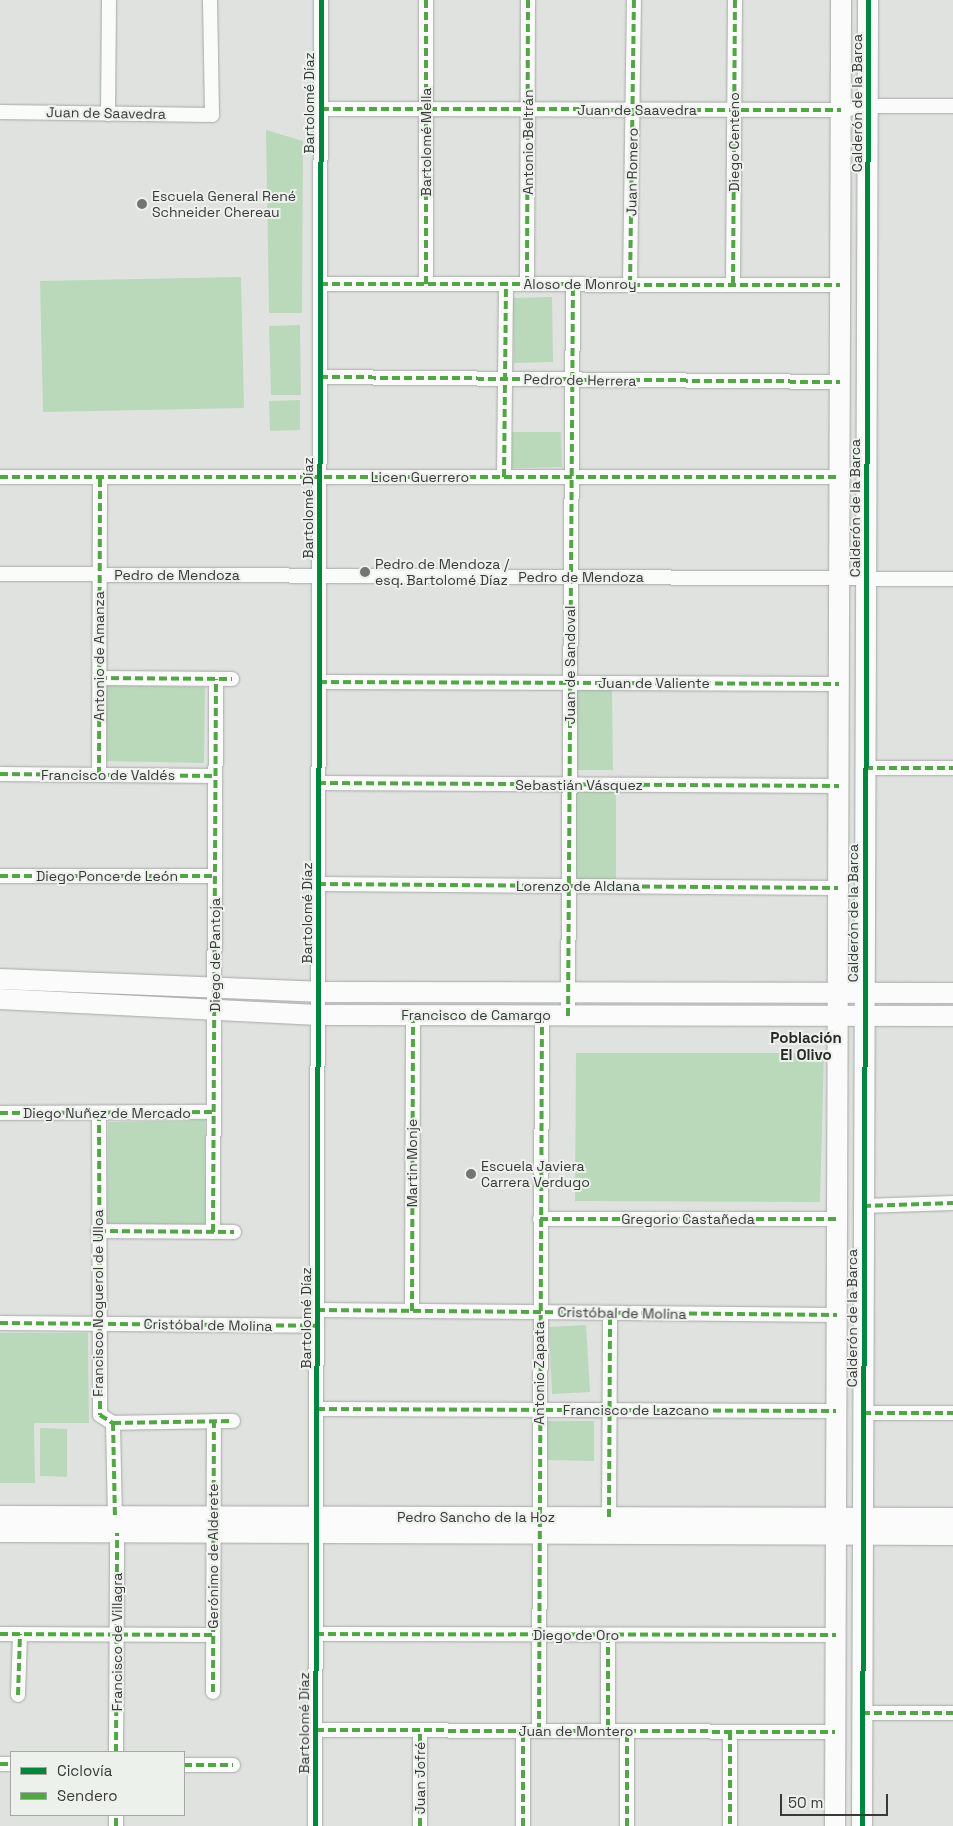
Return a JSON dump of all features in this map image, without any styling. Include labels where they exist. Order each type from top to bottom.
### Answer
[{"type":"street","points":[[108,114],[109,0]]},
{"type":"street","name":"Juan de Saavedra","points":[[0,112],[212,115],[210,0]]},
{"type":"street","name":"Bartolomé Díaz","points":[[315,1826],[321,0]]},
{"type":"street","name":"Bartolomé Mella","points":[[426,0],[426,284]]},
{"type":"street","name":"Antonio Beltrán","points":[[527,284],[528,0]]},
{"type":"street","name":"Juan Romero","points":[[630,284],[634,0]]},
{"type":"street","name":"Diego Centeno","points":[[733,284],[735,0]]},
{"type":"street","name":"Calderón de la Barca","points":[[835,1826],[841,0]]},
{"type":"street","name":"Calderón de la Barca","points":[[862,1826],[868,0]]},
{"type":"street","name":"Juan de Saavedra","points":[[321,109],[841,110],[868,106],[953,106]]},
{"type":"street","name":"Aloso de Monroy","points":[[320,284],[840,285]]},
{"type":"street","points":[[504,477],[506,284]]},
{"type":"street","name":"Juan de Sandoval","points":[[568,1016],[573,284]]},
{"type":"street","name":"Pedro de Herrera","points":[[320,377],[840,382]]},
{"type":"street","name":"Licen Guerrero","points":[[0,477],[840,477]]},
{"type":"street","name":"Antonio de Amanza","points":[[99,775],[100,477]]},
{"type":"street","name":"Pedro de Mendoza","points":[[0,574],[953,578]]},
{"type":"street","points":[[99,678],[232,679]]},
{"type":"street","name":"Diego de Pantoja","points":[[213,1232],[216,679]]},
{"type":"street","name":"Juan de Valiente","points":[[319,682],[839,684]]},
{"type":"street","points":[[865,768],[953,768]]},
{"type":"street","name":"Francisco de Valdés","points":[[0,774],[215,776]]},
{"type":"street","name":"Sebastián Vásquez","points":[[318,783],[839,786]]},
{"type":"street","name":"Diego Ponce de León","points":[[0,876],[215,876]]},
{"type":"street","name":"Lorenzo de Aldana","points":[[318,884],[838,888]]},
{"type":"street","name":"Francisco de Camargo","points":[[0,979],[215,990],[318,992],[953,993]]},
{"type":"street","name":"Francisco de Camargo","points":[[0,999],[215,1012],[318,1015],[953,1016]]},
{"type":"street","name":"Martin Monje","points":[[412,1311],[413,1015]]},
{"type":"street","name":"Antonio Zapata","points":[[539,1731],[539,1312],[542,1016]]},
{"type":"street","name":"Diego Nuñez de Mercado","points":[[0,1113],[214,1112]]},
{"type":"street","name":"Francisco Noguerol de Ulloa","points":[[99,1113],[98,1411],[106,1421],[113,1423]]},
{"type":"street","points":[[863,1206],[953,1203]]},
{"type":"street","name":"Gregorio Castañeda","points":[[540,1219],[837,1219]]},
{"type":"street","points":[[98,1231],[234,1232]]},
{"type":"street","name":"Cristóbal de Molina","points":[[317,1310],[837,1315]]},
{"type":"street","points":[[609,1517],[610,1312]]},
{"type":"street","name":"Cristóbal de Molina","points":[[0,1323],[317,1326]]},
{"type":"street","name":"Francisco de Lazcano","points":[[317,1409],[836,1411]]},
{"type":"street","points":[[863,1413],[953,1413]]},
{"type":"street","name":"Gerónimo de Alderete","points":[[214,1421],[214,1692]]},
{"type":"street","points":[[116,1524],[113,1423],[233,1421]]},
{"type":"street","name":"Pedro Sancho de la Hoz","points":[[0,1516],[116,1524],[316,1525],[863,1526],[953,1518]]},
{"type":"street","name":"Pedro Sancho de la Hoz","points":[[539,1525],[609,1517],[836,1526]]},
{"type":"street","name":"Pedro Sancho de la Hoz","points":[[0,1532],[116,1524]]},
{"type":"street","name":"Francisco de Villagra","points":[[116,1524],[116,1751]]},
{"type":"street","name":"Pedro Sancho de la Hoz","points":[[863,1526],[953,1535]]},
{"type":"street","points":[[0,1634],[213,1635]]},
{"type":"street","points":[[18,1695],[20,1634]]},
{"type":"street","name":"Diego de Oro","points":[[316,1634],[836,1636]]},
{"type":"street","points":[[608,1635],[608,1731]]},
{"type":"street","points":[[862,1713],[953,1714]]},
{"type":"street","name":"Juan de Montero","points":[[316,1730],[835,1732]]},
{"type":"street","name":"Juan Jofré","points":[[420,1730],[420,1826]]},
{"type":"street","points":[[523,1731],[523,1826]]},
{"type":"street","points":[[627,1732],[627,1826]]},
{"type":"street","points":[[730,1732],[730,1826]]},
{"type":"street","points":[[185,1765],[233,1765]]},
{"type":"green space","points":[[266,130],[303,141],[302,313],[269,313]]},
{"type":"green space","points":[[241,277],[244,408],[43,412],[40,281]]},
{"type":"green space","points":[[552,297],[553,362],[514,363],[513,298]]},
{"type":"green space","points":[[300,325],[301,395],[271,395],[269,326]]},
{"type":"green space","points":[[300,400],[300,430],[270,431],[269,401]]},
{"type":"green space","points":[[512,432],[561,432],[562,467],[512,468]]},
{"type":"green space","points":[[105,685],[205,687],[204,763],[104,761]]},
{"type":"green space","points":[[572,690],[612,690],[613,770],[572,770]]},
{"type":"green space","points":[[576,790],[616,791],[616,879],[576,879]]},
{"type":"green space","points":[[576,1053],[824,1053],[820,1202],[575,1201]]},
{"type":"green space","points":[[205,1120],[206,1226],[107,1226],[108,1122]]},
{"type":"green space","points":[[586,1325],[590,1392],[552,1394],[549,1327]]},
{"type":"green space","points":[[0,1333],[88,1333],[89,1423],[34,1423],[35,1483],[0,1483]]},
{"type":"green space","points":[[547,1421],[594,1421],[594,1461],[547,1460]]},
{"type":"green space","points":[[40,1428],[67,1429],[67,1477],[40,1476]]},
{"type":"marked path","points":[[426,0],[426,284]]},
{"type":"marked path","points":[[527,284],[528,0]]},
{"type":"marked path","points":[[630,284],[634,0]]},
{"type":"marked path","points":[[733,284],[735,0]]},
{"type":"marked path","points":[[321,109],[841,110]]},
{"type":"marked path","points":[[320,284],[840,285]]},
{"type":"marked path","points":[[504,477],[506,284]]},
{"type":"marked path","points":[[568,1016],[573,284]]},
{"type":"marked path","points":[[320,377],[840,382]]},
{"type":"marked path","points":[[0,477],[840,477]]},
{"type":"marked path","points":[[99,775],[100,477]]},
{"type":"marked path","points":[[99,678],[232,679]]},
{"type":"marked path","points":[[213,1232],[216,679]]},
{"type":"marked path","points":[[319,682],[839,684]]},
{"type":"marked path","points":[[865,768],[953,768]]},
{"type":"marked path","points":[[0,774],[215,776]]},
{"type":"marked path","points":[[318,783],[839,786]]},
{"type":"marked path","points":[[0,876],[215,876]]},
{"type":"marked path","points":[[318,884],[838,888]]},
{"type":"marked path","points":[[412,1311],[413,1015]]},
{"type":"marked path","points":[[539,1731],[542,1015]]},
{"type":"marked path","points":[[0,1113],[214,1112]]},
{"type":"marked path","points":[[99,1113],[100,1415],[113,1423],[233,1421]]},
{"type":"marked path","points":[[863,1206],[953,1203]]},
{"type":"marked path","points":[[540,1219],[837,1219]]},
{"type":"marked path","points":[[98,1231],[234,1232]]},
{"type":"marked path","points":[[317,1310],[837,1315]]},
{"type":"marked path","points":[[609,1517],[610,1313]]},
{"type":"marked path","points":[[0,1323],[317,1326]]},
{"type":"marked path","points":[[317,1409],[836,1411]]},
{"type":"marked path","points":[[863,1413],[953,1413]]},
{"type":"marked path","points":[[213,1692],[214,1421]]},
{"type":"marked path","points":[[113,1423],[115,1516]]},
{"type":"marked path","points":[[116,1751],[117,1533]]},
{"type":"marked path","points":[[0,1634],[213,1635]]},
{"type":"marked path","points":[[18,1695],[20,1634]]},
{"type":"marked path","points":[[316,1634],[836,1635]]},
{"type":"marked path","points":[[608,1635],[608,1731]]},
{"type":"marked path","points":[[862,1713],[953,1713]]},
{"type":"marked path","points":[[316,1730],[835,1732]]},
{"type":"marked path","points":[[420,1730],[420,1826]]},
{"type":"marked path","points":[[523,1731],[523,1826]]},
{"type":"marked path","points":[[627,1731],[627,1826]]},
{"type":"marked path","points":[[730,1732],[730,1826]]},
{"type":"marked path","points":[[0,1764],[10,1764]]},
{"type":"marked path","points":[[185,1765],[233,1765]]},
{"type":"marked path","points":[[116,1816],[116,1826]]},
{"type":"cycle path","points":[[315,1826],[321,0]]},
{"type":"cycle path","points":[[862,1826],[868,0]]},
{"type":"place","name":"Escuela General René Schneider Chereau","points":[[142,204]]},
{"type":"place","name":"Pedro de Mendoza / esq. Bartolomé Díaz","points":[[365,572]]},
{"type":"place","name":"Escuela Javiera Carrera Verdugo","points":[[471,1174]]},
{"type":"district","name":"Población El Olivo","points":[[806,1046]]}]
